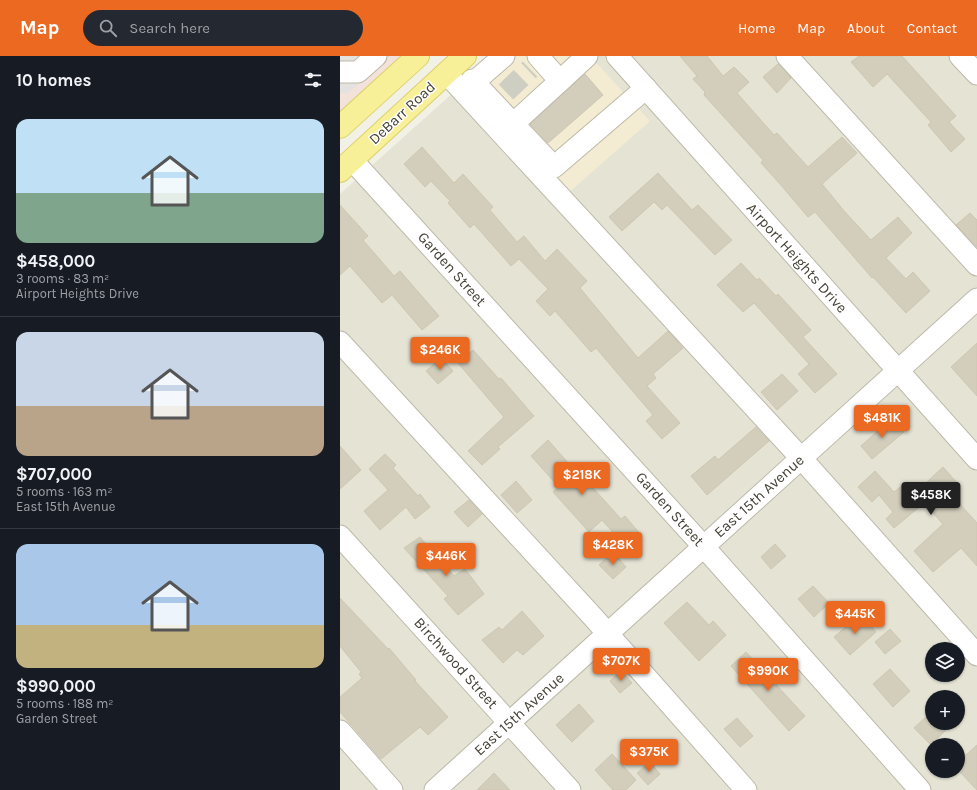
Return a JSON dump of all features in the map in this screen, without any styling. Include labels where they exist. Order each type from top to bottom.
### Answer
[{"type":"main road","name":"DeBarr Road","points":[[340,127],[418,56]]},
{"type":"main road","name":"DeBarr Road","points":[[346,165],[456,64]]},
{"type":"street","points":[[340,72],[358,72],[376,56]]},
{"type":"street","points":[[474,82],[504,56]]},
{"type":"street","points":[[513,124],[587,56]]},
{"type":"street","name":"Airport Heights Drive","points":[[617,56],[977,459]]},
{"type":"street","points":[[787,56],[977,265]]},
{"type":"street","points":[[960,56],[977,74]]},
{"type":"street","points":[[536,61],[560,81]]},
{"type":"street","points":[[456,64],[474,82],[500,97],[513,124],[554,167],[646,88]]},
{"type":"street","points":[[456,64],[801,458],[977,655]]},
{"type":"street","name":"Garden Street","points":[[346,165],[704,546],[920,790]]},
{"type":"street","name":"East 15th Avenue","points":[[435,790],[977,299]]},
{"type":"street","points":[[340,342],[608,634],[746,790]]},
{"type":"street","name":"Birchwood Street","points":[[340,536],[570,790]]},
{"type":"street","points":[[340,731],[392,790]]},
{"type":"shaded area","points":[[340,56],[401,56],[340,112]]},
{"type":"shaded area","points":[[340,56],[391,56],[348,93],[340,93]]},
{"type":"shaded area","points":[[493,56],[977,56],[977,790],[340,790],[340,194]]},
{"type":"shaded area","points":[[493,56],[590,56],[650,121],[566,195],[461,84]]},
{"type":"building","points":[[680,56],[707,56],[723,76],[734,67],[749,82],[737,93],[774,135],[777,133],[808,167],[842,137],[857,153],[822,184],[871,240],[898,217],[912,233],[886,258],[906,279],[913,272],[930,291],[906,313],[873,277],[872,278],[815,212],[808,217],[761,163],[763,160],[704,95],[705,92],[693,79],[697,76]]},
{"type":"building","points":[[859,56],[902,56],[956,116],[949,122],[965,139],[951,152],[928,125],[931,122],[887,74],[873,87],[851,62]]},
{"type":"building","points":[[778,64],[791,78],[777,93],[763,77]]},
{"type":"building","points":[[585,74],[603,95],[548,143],[530,124]]},
{"type":"building","points":[[422,147],[454,183],[463,174],[493,207],[490,210],[517,242],[524,236],[545,261],[557,249],[587,281],[580,288],[638,358],[668,331],[683,348],[653,374],[656,378],[647,386],[680,423],[662,439],[646,421],[653,415],[596,348],[591,352],[555,311],[550,316],[536,301],[548,289],[519,259],[511,266],[474,224],[470,228],[448,203],[450,201],[431,181],[425,187],[404,164]]},
{"type":"building","points":[[658,173],[692,210],[698,205],[732,240],[715,255],[667,205],[662,210],[654,202],[622,231],[609,217]]},
{"type":"building","points":[[340,205],[368,236],[363,240],[394,276],[400,271],[439,316],[422,330],[392,295],[382,303],[350,266],[340,275]]},
{"type":"building","points":[[970,213],[977,220],[977,247],[956,225]]},
{"type":"building","points":[[741,263],[757,280],[759,278],[776,296],[778,294],[811,330],[803,337],[837,374],[815,393],[798,374],[809,364],[754,303],[743,312],[717,285]]},
{"type":"building","points":[[977,343],[977,396],[951,367]]},
{"type":"building","points":[[473,350],[499,379],[501,378],[534,416],[498,447],[500,449],[482,465],[468,451],[504,417],[458,363]]},
{"type":"building","points":[[441,358],[453,371],[438,384],[426,371]]},
{"type":"building","points":[[782,374],[798,391],[777,410],[761,392]]},
{"type":"building","points":[[892,418],[904,432],[872,459],[861,446]]},
{"type":"building","points":[[756,427],[769,441],[707,495],[691,476],[715,456],[718,460]]},
{"type":"building","points":[[548,440],[621,519],[625,516],[641,535],[627,548],[602,520],[589,532],[553,492],[559,487],[531,456]]},
{"type":"building","points":[[340,446],[361,470],[340,489]]},
{"type":"building","points":[[385,454],[396,465],[393,468],[418,496],[420,494],[430,507],[415,519],[406,507],[380,530],[364,511],[388,490],[369,469]]},
{"type":"building","points":[[943,467],[959,485],[950,493],[977,523],[977,566],[961,548],[933,572],[914,551],[943,524],[924,503],[894,528],[886,519],[893,512],[879,495],[872,502],[858,487],[875,471],[894,492],[903,485],[912,496]]},
{"type":"building","points":[[516,481],[532,500],[517,513],[501,495]]},
{"type":"building","points":[[469,500],[482,514],[468,527],[454,512]]},
{"type":"building","points":[[420,537],[454,576],[465,569],[484,594],[458,615],[444,599],[448,596],[404,548]]},
{"type":"building","points":[[775,544],[786,556],[771,569],[761,557]]},
{"type":"building","points":[[613,552],[626,567],[613,579],[599,565]]},
{"type":"building","points":[[813,586],[829,603],[814,617],[798,599]]},
{"type":"building","points":[[340,598],[388,649],[389,648],[416,680],[415,681],[448,717],[428,735],[420,727],[381,759],[340,712],[340,697],[362,678],[359,674],[361,672],[340,646]]},
{"type":"building","points":[[687,602],[709,625],[713,621],[726,635],[699,661],[664,623]]},
{"type":"building","points":[[522,611],[544,636],[523,655],[517,650],[503,663],[482,640],[499,627],[502,630]]},
{"type":"building","points":[[861,614],[876,632],[850,655],[834,637]]},
{"type":"building","points":[[890,629],[901,641],[885,654],[875,642]]},
{"type":"building","points":[[746,652],[805,716],[789,731],[731,666]]},
{"type":"building","points":[[890,669],[910,691],[893,707],[873,684]]},
{"type":"building","points":[[621,671],[632,683],[620,693],[610,681]]},
{"type":"building","points":[[579,704],[594,721],[572,742],[556,725]]},
{"type":"building","points":[[737,718],[753,736],[740,747],[724,729]]},
{"type":"building","points":[[925,718],[925,730],[946,730],[938,738],[925,739],[914,728]]},
{"type":"building","points":[[977,745],[977,790],[965,777],[965,756]]},
{"type":"building","points":[[612,754],[636,780],[626,790],[613,790],[595,770]]},
{"type":"building","points":[[650,762],[660,774],[648,785],[637,773]]},
{"type":"building","points":[[494,773],[510,790],[477,790]]},
{"type":"tunnel","points":[[506,92],[530,69]]}]
